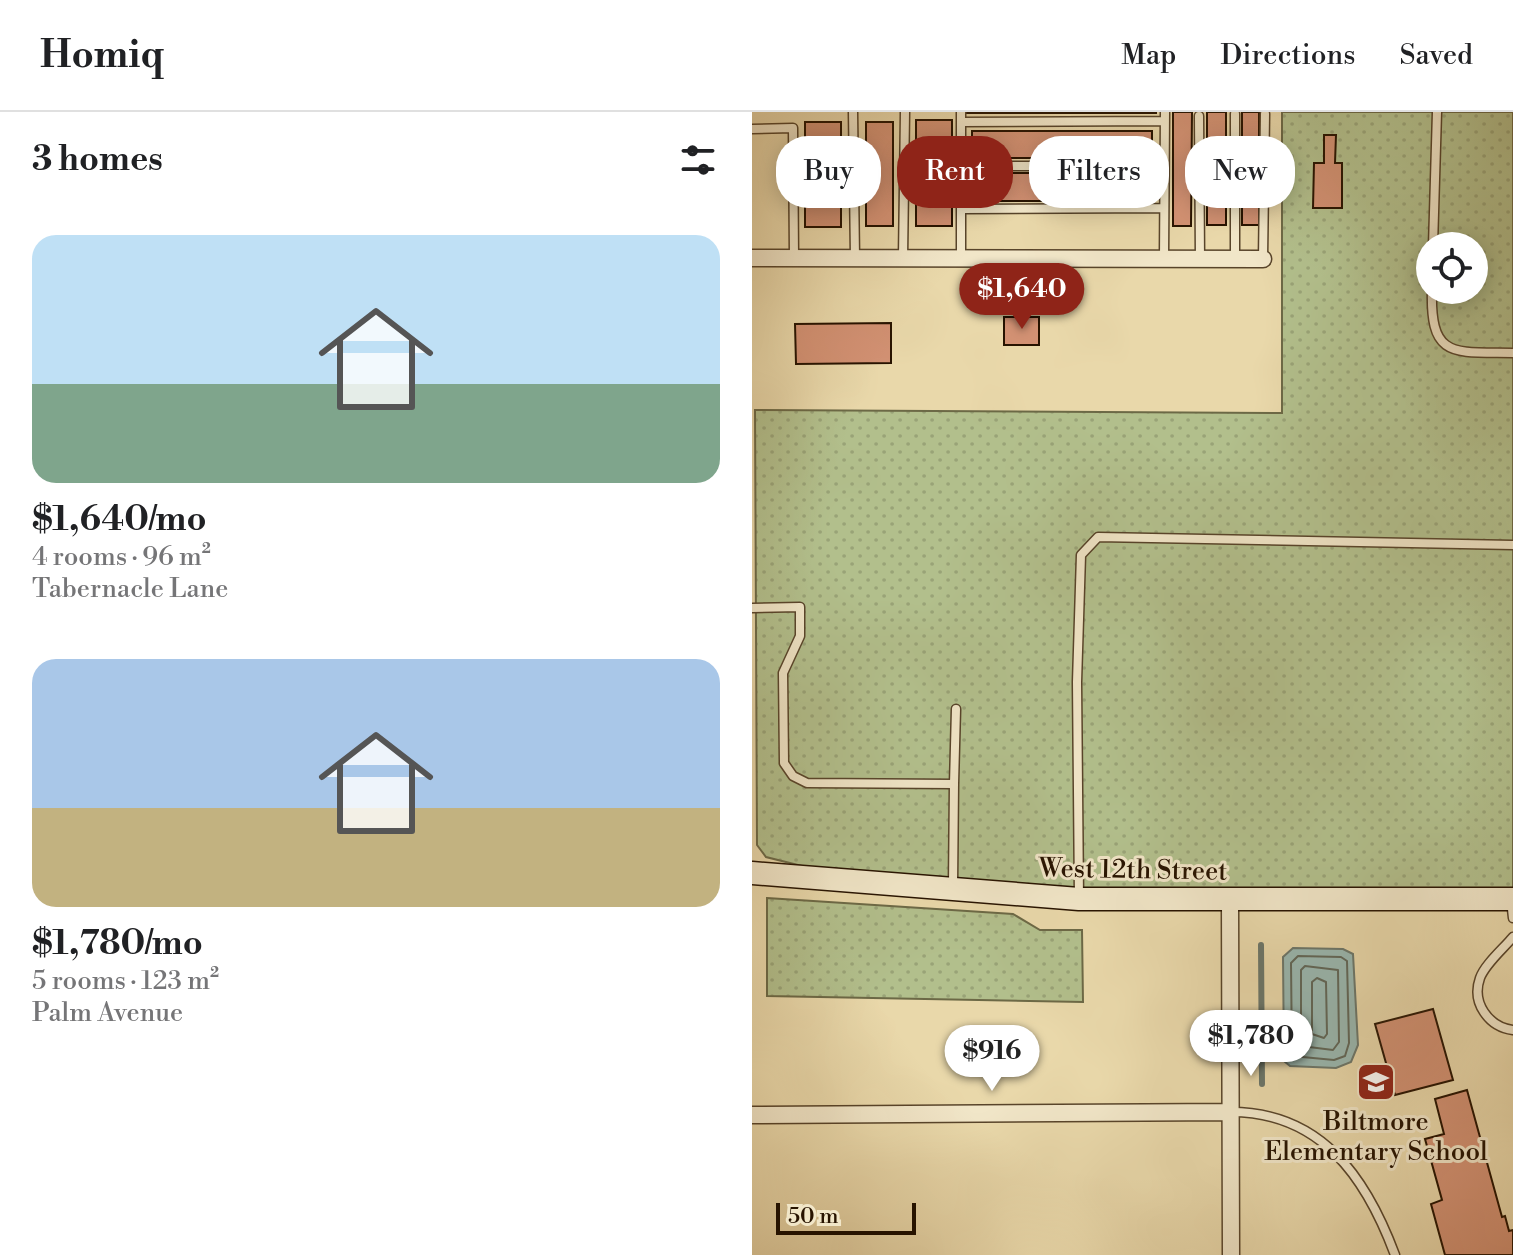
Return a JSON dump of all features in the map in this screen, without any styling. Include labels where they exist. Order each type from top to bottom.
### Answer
[{"type":"street","points":[[752,258],[1263,259]]},
{"type":"street","name":"West 12th Street","points":[[752,873],[1079,899],[1512,905]]},
{"type":"street","points":[[1230,900],[1231,1255]]},
{"type":"street","points":[[752,1115],[1231,1112]]},
{"type":"lane","points":[[853,112],[855,258]]},
{"type":"lane","points":[[903,258],[905,112]]},
{"type":"lane","points":[[961,112],[961,136]]},
{"type":"lane","points":[[1433,232],[1437,112]]},
{"type":"lane","points":[[1235,114],[1235,259]]},
{"type":"lane","points":[[1263,259],[1265,114]]},
{"type":"lane","points":[[961,122],[1165,116],[1165,136]]},
{"type":"lane","points":[[1199,116],[1200,259]]},
{"type":"lane","points":[[752,129],[793,128],[794,258]]},
{"type":"lane","points":[[961,258],[961,209],[1164,208],[1164,258]]},
{"type":"lane","points":[[1432,304],[1431,324],[1436,338],[1450,347],[1513,353]]},
{"type":"lane","points":[[1079,899],[1077,682],[1081,555],[1098,537],[1513,545]]},
{"type":"lane","points":[[752,608],[800,607],[800,636],[783,673],[784,763],[793,776],[807,783],[954,784]]},
{"type":"lane","points":[[953,890],[956,709]]},
{"type":"lane","points":[[1513,937],[1480,977],[1484,1015],[1496,1027],[1513,1030]]},
{"type":"lane","points":[[1231,1112],[1261,1112],[1283,1117],[1324,1141],[1373,1207],[1395,1255]]},
{"type":"green space","points":[[1282,112],[1513,112],[1513,888],[1076,889],[818,870],[766,857],[757,845],[755,410],[1282,413],[1282,208],[1295,208],[1295,136],[1282,136]]},
{"type":"green space","points":[[767,898],[1013,914],[1040,930],[1082,930],[1083,1002],[767,996]]},
{"type":"water","points":[[1293,948],[1343,949],[1353,954],[1358,1045],[1351,1062],[1336,1068],[1290,1066],[1284,1061],[1283,957]]},
{"type":"building","points":[[1156,112],[1156,113],[967,113]]},
{"type":"building","points":[[1173,112],[1192,112],[1192,136],[1185,136],[1185,208],[1191,208],[1191,226],[1173,226]]},
{"type":"building","points":[[1207,112],[1226,112],[1226,136],[1207,136]]},
{"type":"building","points":[[1242,112],[1259,112],[1259,136],[1242,136]]},
{"type":"building","points":[[916,120],[952,120],[952,136],[916,136]]},
{"type":"building","points":[[805,122],[841,122],[841,136],[805,136]]},
{"type":"building","points":[[866,122],[893,122],[893,226],[866,226],[866,208],[881,208],[881,136],[866,136]]},
{"type":"building","points":[[972,131],[1152,131],[1152,136],[1029,136],[1029,158],[1013,158],[1013,136],[972,136]]},
{"type":"building","points":[[1324,135],[1336,135],[1335,163],[1342,163],[1342,208],[1313,208],[1314,163],[1324,163]]},
{"type":"building","points":[[1013,173],[1029,173],[1029,201],[1013,201]]},
{"type":"building","points":[[805,208],[841,208],[841,227],[805,227]]},
{"type":"building","points":[[916,208],[952,208],[952,226],[916,226]]},
{"type":"building","points":[[1207,208],[1226,208],[1226,225],[1207,225]]},
{"type":"building","points":[[1242,208],[1259,208],[1259,225],[1242,225]]},
{"type":"building","points":[[1004,317],[1039,317],[1039,345],[1004,345]]},
{"type":"building","points":[[891,323],[891,363],[796,364],[795,324]]},
{"type":"building","points":[[1433,1009],[1453,1080],[1395,1095],[1375,1024]]},
{"type":"building","points":[[1467,1090],[1502,1217],[1505,1216],[1509,1231],[1513,1230],[1513,1255],[1445,1255],[1431,1204],[1442,1200],[1425,1139],[1444,1134],[1435,1099]]},
{"type":"waterway","points":[[1261,945],[1262,1084]]},
{"type":"place","name":"Biltmore Elementary School","points":[[1376,1082]]}]
